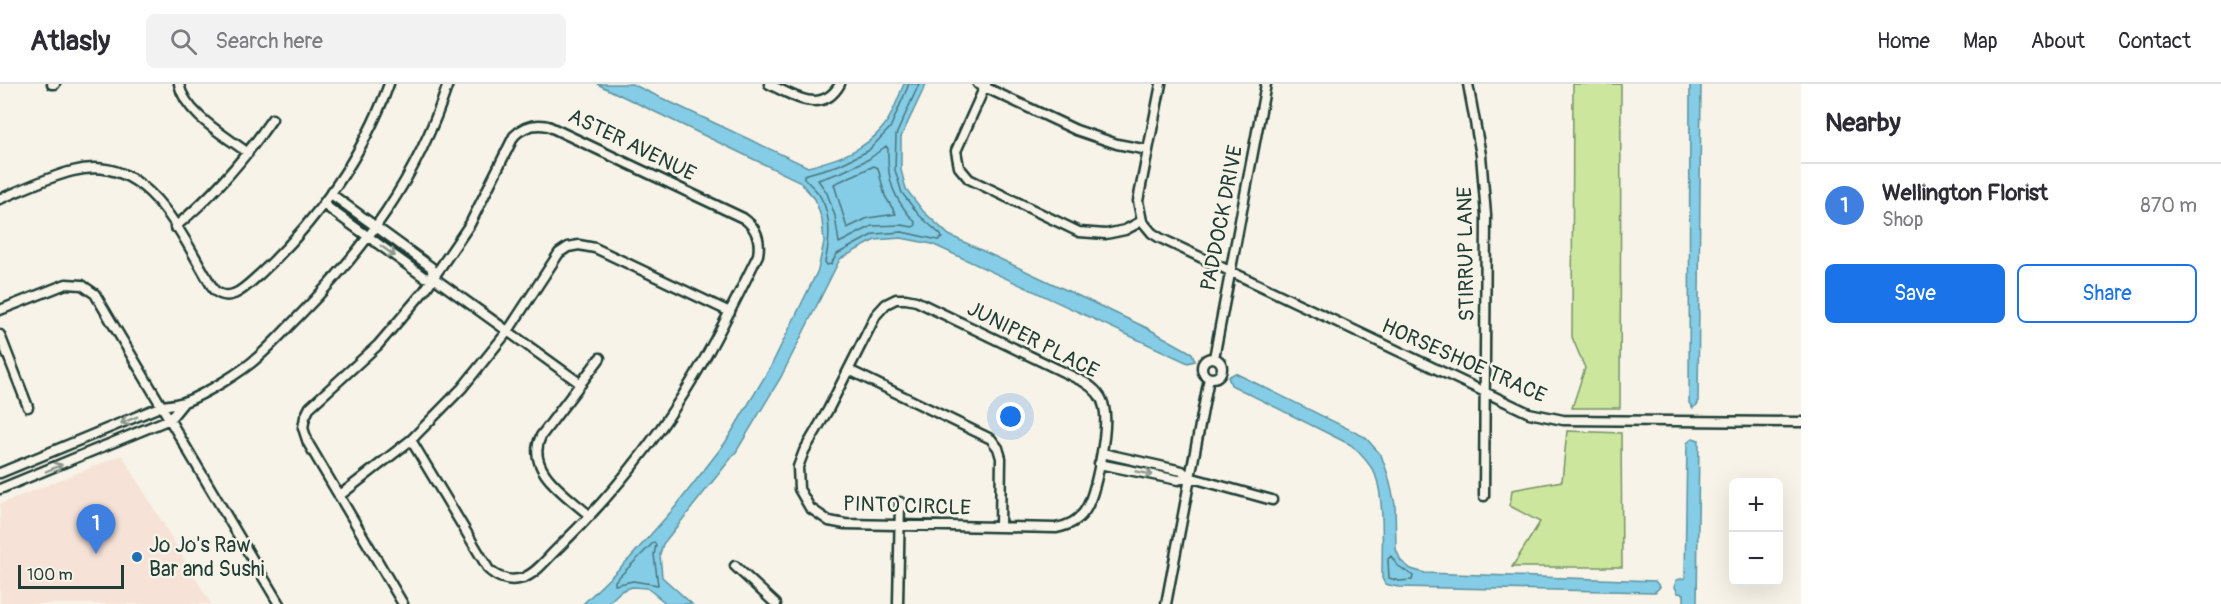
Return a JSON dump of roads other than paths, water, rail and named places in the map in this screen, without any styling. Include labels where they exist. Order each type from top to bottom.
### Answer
[{"type":"street","points":[[179,84],[184,98],[193,111],[248,153]]},
{"type":"street","points":[[0,199],[74,170],[97,168],[126,175],[146,187],[162,204],[214,291],[228,296],[238,292],[270,264],[331,194],[367,133],[389,84]]},
{"type":"street","points":[[0,473],[162,406],[184,402],[257,359],[330,285],[376,227],[421,152],[431,132],[448,84]]},
{"type":"street","points":[[769,84],[811,101],[826,98],[840,84]]},
{"type":"street","points":[[1148,150],[1117,144],[1076,130],[983,85],[956,151],[959,167],[969,179],[1079,232],[1106,234],[1125,230],[1142,221],[1138,201],[1161,84]]},
{"type":"street","name":"PADDOCK DRIVE","points":[[1214,358],[1266,84]]},
{"type":"street","name":"STIRRUP LANE","points":[[1468,84],[1481,155],[1485,195],[1484,496]]},
{"type":"street","points":[[175,227],[214,193],[248,153],[272,119]]},
{"type":"street","name":"ASTER AVENUE","points":[[403,604],[305,438],[303,428],[307,412],[313,403],[378,345],[435,278],[475,215],[514,136],[527,126],[543,124],[738,216],[751,225],[758,239],[758,255],[694,378],[639,457],[590,516],[534,572],[519,579],[503,579],[489,570],[411,440]]},
{"type":"street","points":[[331,194],[431,267],[435,278]]},
{"type":"street","points":[[323,204],[424,277],[435,278],[581,384]]},
{"type":"street","name":"HORSESHOE TRACE","points":[[1142,221],[1156,236],[1529,413],[1563,420],[1801,422]]},
{"type":"street","points":[[339,496],[411,440],[462,388],[508,331],[555,257],[563,250],[579,244],[595,248],[730,312]]},
{"type":"street","points":[[0,310],[66,284],[77,284],[87,288],[98,298],[279,604]]},
{"type":"street","name":"PINTO CIRCLE","points":[[896,299],[879,310],[800,461],[798,472],[800,489],[810,508],[828,521],[845,524],[1056,528],[1075,521],[1085,511],[1102,453]]},
{"type":"street","name":"JUNIPER PLACE","points":[[896,299],[916,301],[1089,385],[1102,399],[1105,409],[1102,453]]},
{"type":"street","points":[[0,335],[28,406]]},
{"type":"street","points":[[590,516],[543,472],[537,457],[537,446],[541,436],[600,358]]},
{"type":"street","points":[[1214,358],[1221,364],[1222,371],[1218,376],[1209,378],[1203,374],[1202,368],[1204,361],[1214,358]]},
{"type":"street","points":[[849,370],[991,439],[998,448],[1001,458],[1000,527]]},
{"type":"street","points":[[1166,604],[1209,378]]},
{"type":"street","points":[[0,489],[170,419],[184,402]]},
{"type":"street","points":[[1102,453],[1182,471],[1189,477],[1272,500]]},
{"type":"street","points":[[1099,464],[1178,480],[1189,477]]},
{"type":"street","points":[[898,604],[900,502]]},
{"type":"street","points":[[735,566],[776,604]]},
{"type":"water","points":[[597,84],[632,84],[808,167],[850,153],[868,142],[887,122],[904,84],[926,84],[901,137],[901,170],[906,189],[923,211],[949,235],[1147,328],[1192,353],[1195,361],[1188,363],[932,244],[901,238],[875,240],[840,259],[781,377],[736,452],[663,544],[660,554],[662,577],[692,604],[667,604],[647,588],[632,587],[621,591],[607,604],[583,604],[630,558],[676,506],[725,443],[770,368],[818,270],[824,242],[822,220],[815,199],[799,181]]},
{"type":"water","points":[[1690,84],[1701,84],[1698,404],[1693,408],[1689,403]]},
{"type":"water","points":[[1235,373],[1365,437],[1381,455],[1388,475],[1395,504],[1396,549],[1401,561],[1411,569],[1425,573],[1655,581],[1660,587],[1655,592],[1398,587],[1385,584],[1382,578],[1380,497],[1375,474],[1370,466],[1351,445],[1231,385],[1228,377]]},
{"type":"water","points":[[1693,438],[1699,440],[1697,604],[1684,604],[1684,594],[1678,593],[1675,587],[1676,580],[1685,578],[1687,443]]},
{"type":"place","name":"Wellington Florist","points":[[96,554]]},
{"type":"place","name":"Jo Jo's Raw Bar and Sushi","points":[[137,557]]}]
